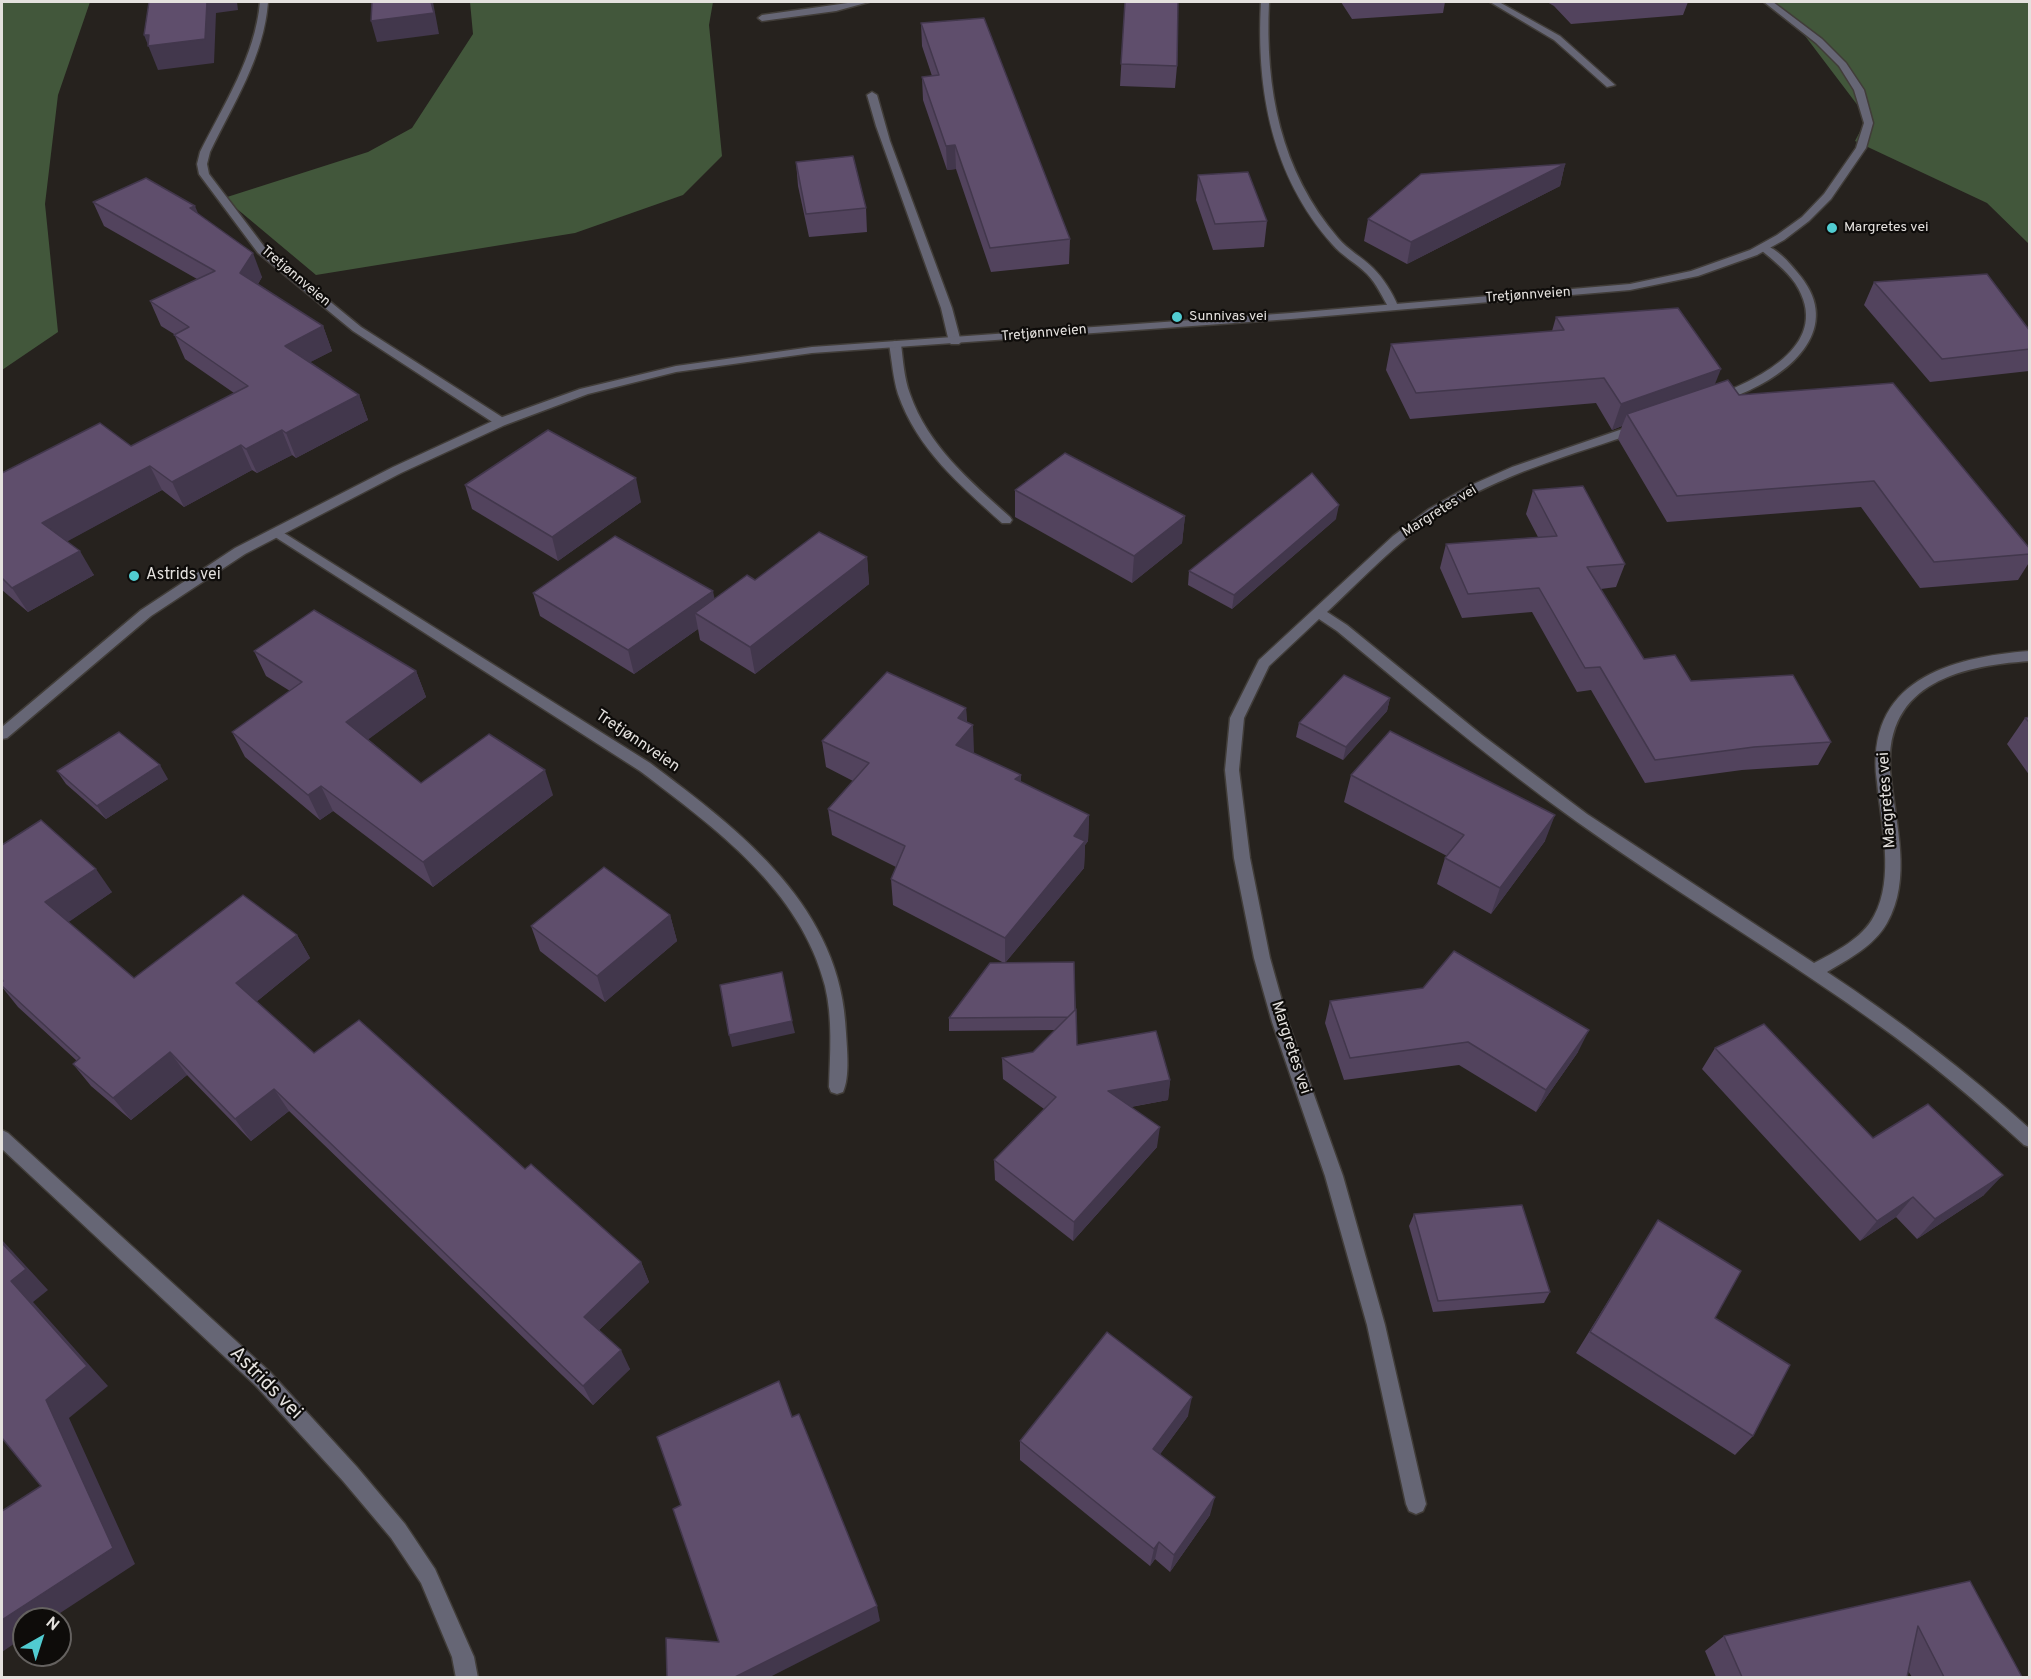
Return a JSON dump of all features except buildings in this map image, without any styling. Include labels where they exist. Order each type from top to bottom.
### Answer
[{"type":"street","name":"Tretjønnveien","points":[[264,2],[264,14],[255,44],[205,152],[202,164],[204,174],[262,251],[357,329],[501,422]]},
{"type":"street","points":[[762,18],[865,2]]},
{"type":"street","points":[[1265,2],[1263,36],[1265,91],[1276,139],[1292,179],[1318,220],[1337,243],[1371,272],[1385,289],[1393,306]]},
{"type":"street","points":[[1494,2],[1557,38],[1610,85]]},
{"type":"street","name":"Tretjønnveien","points":[[2,734],[146,613],[240,551],[398,470],[501,422],[584,391],[676,369],[812,350],[955,342],[1630,287],[1682,278],[1765,248],[1799,225],[1823,204],[1835,190],[1866,141],[1869,129],[1869,118],[1851,74],[1811,35],[1768,2]]},
{"type":"street","points":[[872,95],[878,124],[890,158],[952,321],[955,342]]},
{"type":"street","points":[[1704,404],[1762,379],[1790,361],[1802,348],[1809,332],[1810,311],[1803,288],[1784,264],[1765,248]]},
{"type":"street","points":[[895,344],[903,392],[917,426],[939,459],[1006,520]]},
{"type":"street","name":"Margretes vei","points":[[1416,1504],[1376,1325],[1334,1176],[1281,1022],[1262,958],[1242,858],[1232,770],[1233,741],[1238,718],[1264,663],[1397,539],[1433,512],[1473,489],[1516,470],[1651,423]]},
{"type":"street","name":"Tretjønnveien","points":[[276,532],[645,766],[700,808],[750,853],[787,896],[816,938],[833,986],[839,1036],[837,1087]]},
{"type":"street","points":[[1319,613],[1342,628],[1492,751],[1608,836],[1814,971],[1935,1060],[2030,1140]]},
{"type":"street","name":"Margretes vei","points":[[1814,971],[1868,937],[1885,911],[1892,874],[1891,823],[1883,775],[1883,748],[1896,708],[1922,681],[1942,673],[1977,663],[2030,656]]},
{"type":"street","name":"Astrids vei","points":[[2,1138],[263,1379],[350,1474],[398,1531],[428,1576],[463,1657],[467,1677]]},
{"type":"green space","points":[[2,2],[90,2],[58,95],[45,204],[58,332],[2,370]]},
{"type":"green space","points":[[470,2],[713,2],[709,25],[722,156],[683,195],[575,233],[316,275],[224,198],[368,152],[412,128],[473,34]]},
{"type":"green space","points":[[1765,2],[2029,2],[2029,244],[1987,203],[1855,141],[1864,124],[1865,115],[1790,16]]},
{"type":"place","name":"Margretes vei","points":[[1832,228]]},
{"type":"place","name":"Sunnivas vei","points":[[1177,317]]},
{"type":"place","name":"Astrids vei","points":[[134,576]]}]
